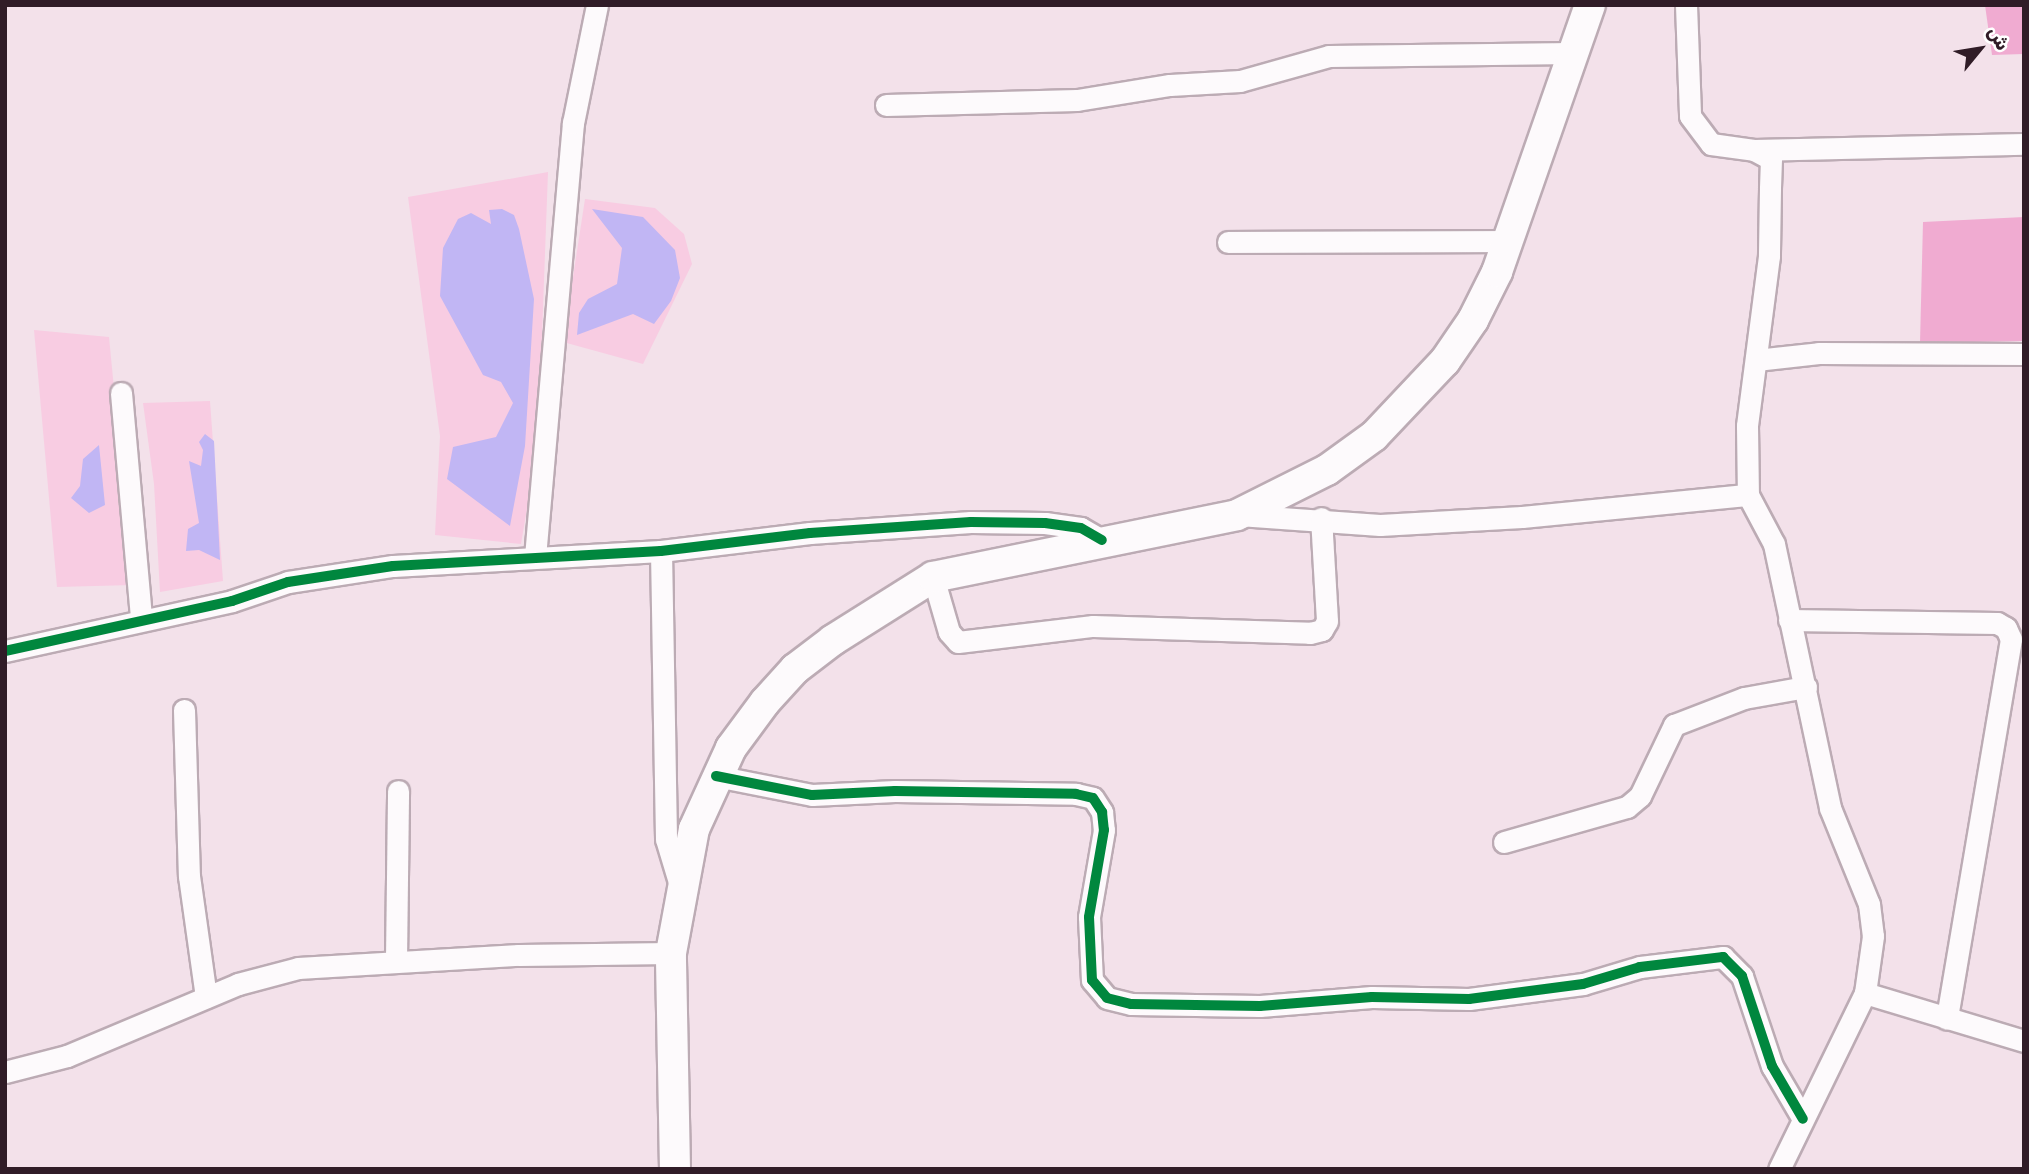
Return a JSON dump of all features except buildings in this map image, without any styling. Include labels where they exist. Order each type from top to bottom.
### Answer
[{"type":"main road","points":[[675,1169],[671,953],[694,829],[731,748],[795,670],[933,577],[1102,540],[1237,515],[1327,470],[1405,407],[1473,320],[1507,241],[1590,5]]},
{"type":"street","points":[[535,557],[573,123],[597,5]]},
{"type":"street","points":[[1686,5],[1690,116],[1712,144],[1754,150],[2024,144]]},
{"type":"street","points":[[886,105],[1077,100],[1170,85],[1240,81],[1329,56],[1573,53]]},
{"type":"street","points":[[1754,150],[1771,159],[1769,256],[1747,426],[1748,495],[1774,544],[1830,808],[1869,904],[1871,968],[1865,993],[1779,1169]]},
{"type":"street","points":[[1228,242],[1507,241]]},
{"type":"street","points":[[1756,360],[1819,353],[2024,354]]},
{"type":"street","points":[[121,393],[142,619]]},
{"type":"street","points":[[1237,515],[1321,518],[1380,524],[1522,517],[1748,495]]},
{"type":"street","points":[[933,577],[948,632],[958,642],[1093,626],[1310,633],[1322,630],[1327,621],[1321,518]]},
{"type":"street","points":[[5,651],[232,601],[288,582],[393,566],[661,551],[810,533],[971,522],[1080,528],[1102,540]]},
{"type":"street","points":[[661,551],[666,839],[682,892]]},
{"type":"street","points":[[1789,620],[1997,623],[2011,639],[1947,1019]]},
{"type":"street","points":[[1504,842],[1627,807],[1640,796],[1674,725],[1744,698],[1806,687]]},
{"type":"street","points":[[184,710],[189,876],[206,997]]},
{"type":"street","points":[[716,776],[812,795],[895,791],[1076,794],[1093,798],[1102,812],[1104,830],[1090,917],[1093,980],[1107,998],[1131,1004],[1260,1006],[1372,997],[1468,999],[1583,984],[1640,967],[1723,957],[1742,976],[1772,1066],[1803,1119]]},
{"type":"street","points":[[396,960],[398,791]]},
{"type":"street","points":[[5,1072],[67,1056],[206,997],[298,968],[396,960],[671,953]]},
{"type":"street","points":[[1865,993],[2024,1041]]},
{"type":"shaded area","points":[[1985,5],[2024,5],[2024,54],[1992,55]]},
{"type":"shaded area","points":[[548,172],[538,444],[521,544],[435,535],[440,436],[408,197]]},
{"type":"shaded area","points":[[585,199],[655,208],[684,234],[692,264],[643,364],[563,342]]},
{"type":"shaded area","points":[[502,209],[514,215],[519,229],[534,299],[525,446],[510,526],[447,479],[453,447],[496,437],[513,403],[501,382],[483,375],[440,296],[443,248],[458,219],[471,213],[491,224],[489,210]]},
{"type":"shaded area","points":[[592,209],[643,217],[675,250],[680,278],[671,301],[654,324],[633,314],[577,335],[579,313],[588,299],[617,284],[622,248]]},
{"type":"shaded area","points":[[2024,217],[2024,341],[1920,343],[1923,222]]},
{"type":"shaded area","points":[[34,330],[109,337],[133,585],[57,587]]},
{"type":"shaded area","points":[[210,401],[223,581],[160,592],[154,484],[143,403]]},
{"type":"shaded area","points":[[205,434],[214,441],[220,560],[199,550],[186,551],[188,529],[199,523],[189,461],[201,466],[203,450],[199,442]]},
{"type":"shaded area","points":[[99,445],[105,505],[89,513],[71,498],[80,486],[83,459]]},
{"type":"cycle path","points":[[5,651],[232,601],[288,582],[393,566],[661,551],[810,533],[971,522],[1045,523],[1081,528],[1102,540]]},
{"type":"cycle path","points":[[716,776],[812,795],[895,791],[1076,794],[1093,798],[1102,812],[1104,830],[1089,917],[1092,980],[1107,998],[1131,1004],[1260,1006],[1372,997],[1469,999],[1583,984],[1640,967],[1723,957],[1742,976],[1772,1066],[1803,1119]]}]
